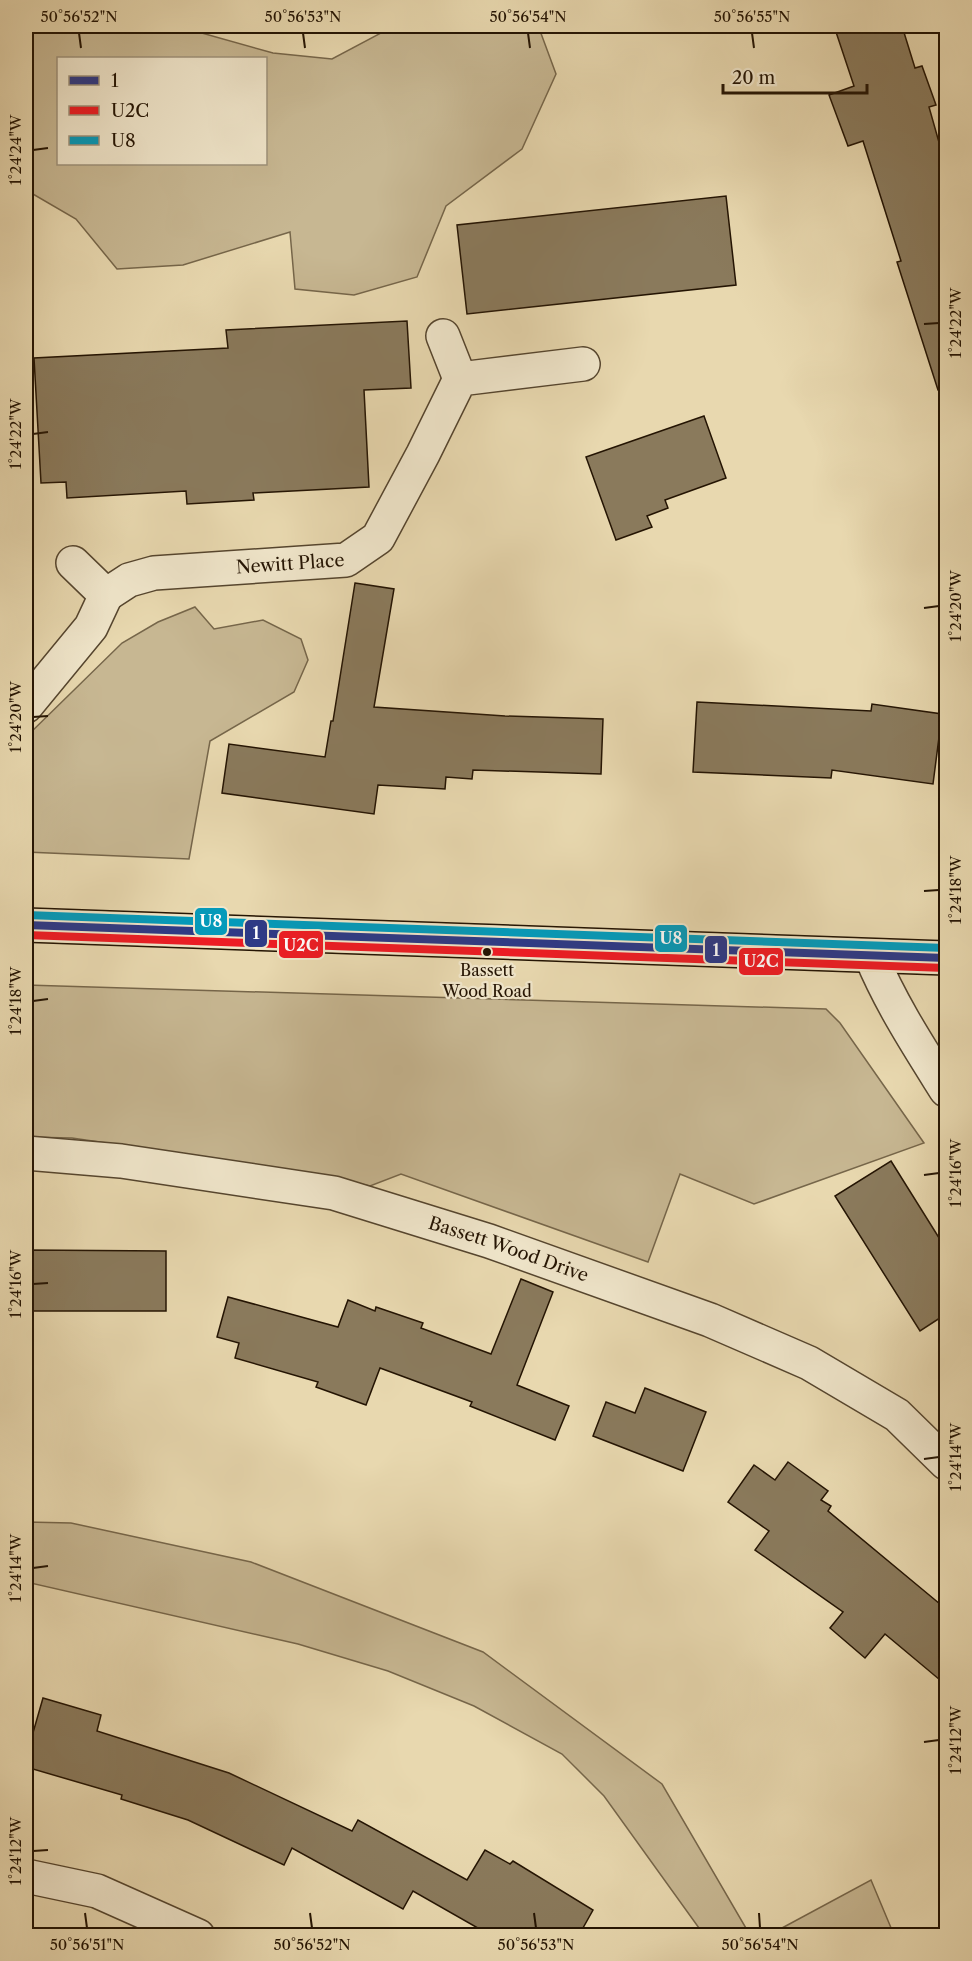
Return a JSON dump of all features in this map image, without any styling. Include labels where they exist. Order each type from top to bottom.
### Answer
[{"type":"main road","points":[[26,925],[946,958]]},
{"type":"street","points":[[443,336],[460,379],[583,364]]},
{"type":"street","name":"Newitt Place","points":[[106,595],[129,580],[154,573],[346,560],[378,538],[460,379]]},
{"type":"street","points":[[26,706],[91,627],[106,595],[73,563]]},
{"type":"street","points":[[871,956],[882,984],[909,1033],[946,1090]]},
{"type":"street","name":"Bassett Wood Drive","points":[[26,1153],[121,1161],[334,1193],[489,1241],[710,1320],[809,1363],[897,1415],[946,1463]]},
{"type":"street","points":[[26,1876],[97,1891],[198,1935]]},
{"type":"shaded area","points":[[26,26],[184,28],[273,53],[332,59],[383,32],[389,26],[536,26],[539,28],[556,74],[522,149],[446,206],[417,277],[354,295],[295,289],[290,232],[183,265],[117,269],[76,219],[26,190]]},
{"type":"shaded area","points":[[195,607],[214,629],[263,620],[301,639],[308,660],[294,692],[210,741],[189,859],[26,852],[26,737],[122,643],[158,622]]},
{"type":"shaded area","points":[[26,985],[826,1009],[840,1023],[924,1143],[754,1204],[680,1174],[648,1262],[401,1174],[370,1186],[272,1167],[72,1138],[26,1137]]},
{"type":"shaded area","points":[[26,1522],[71,1523],[251,1562],[483,1652],[662,1784],[750,1935],[704,1935],[604,1796],[562,1754],[474,1706],[388,1671],[298,1644],[26,1582]]},
{"type":"shaded area","points":[[871,1880],[894,1935],[769,1935]]},
{"type":"building","points":[[834,26],[902,26],[915,68],[922,66],[936,105],[929,107],[946,167],[946,389],[938,390],[897,262],[901,261],[863,141],[848,146],[829,95],[854,86]]},
{"type":"building","points":[[726,196],[736,285],[467,314],[457,225]]},
{"type":"building","points":[[407,321],[411,388],[364,390],[369,487],[253,493],[254,500],[187,504],[186,491],[67,498],[66,482],[41,483],[34,358],[228,348],[226,330]]},
{"type":"building","points":[[704,416],[726,478],[665,500],[668,508],[647,516],[652,527],[616,540],[586,457]]},
{"type":"building","points":[[355,583],[394,589],[374,707],[505,716],[603,719],[601,774],[473,770],[472,779],[446,777],[445,789],[378,785],[374,814],[222,793],[229,744],[325,757]]},
{"type":"building","points":[[697,702],[871,711],[872,704],[942,714],[933,784],[832,770],[831,778],[693,772]]},
{"type":"building","points":[[891,1161],[946,1249],[946,1314],[920,1331],[835,1196]]},
{"type":"building","points":[[26,1250],[166,1251],[166,1311],[26,1311]]},
{"type":"building","points":[[521,1279],[553,1292],[517,1385],[569,1406],[555,1440],[470,1406],[472,1402],[380,1368],[366,1405],[316,1387],[318,1382],[235,1358],[239,1343],[217,1337],[228,1297],[338,1327],[348,1300],[375,1311],[376,1307],[423,1323],[421,1328],[491,1354]]},
{"type":"building","points":[[645,1388],[706,1412],[683,1471],[593,1436],[606,1402],[635,1413]]},
{"type":"building","points":[[788,1462],[828,1491],[821,1500],[831,1506],[828,1511],[946,1609],[946,1685],[885,1634],[865,1658],[830,1628],[843,1612],[755,1550],[769,1531],[728,1502],[754,1465],[775,1480]]},
{"type":"building","points":[[43,1698],[101,1715],[97,1731],[229,1773],[352,1831],[358,1820],[467,1880],[485,1850],[510,1864],[513,1861],[593,1910],[579,1935],[490,1935],[413,1891],[403,1909],[292,1848],[284,1865],[188,1820],[121,1799],[122,1795],[26,1767],[26,1757]]},
{"type":"transit line","name":"U8","points":[[26,915],[946,948]]},
{"type":"transit line","name":"1","points":[[26,925],[946,958]]},
{"type":"transit line","name":"U2C","points":[[26,935],[946,968]]},
{"type":"place","name":"Bassett Wood Road","points":[[487,952]]}]
